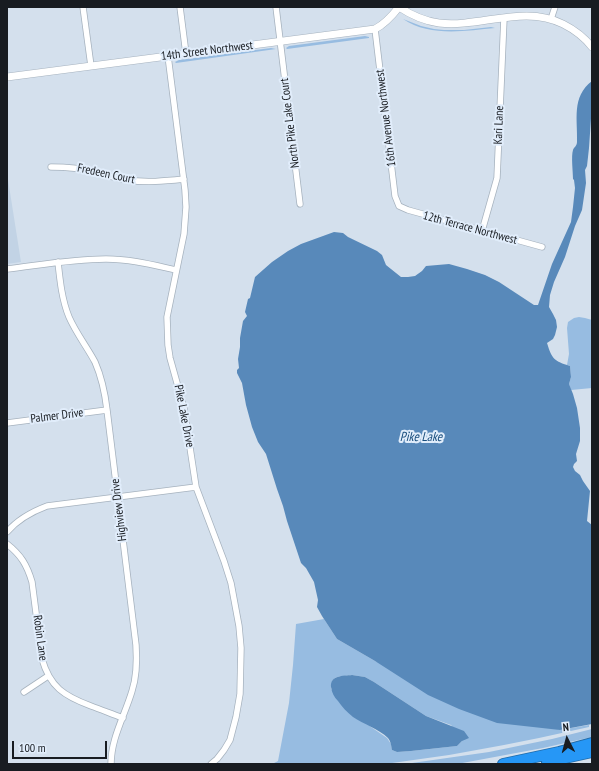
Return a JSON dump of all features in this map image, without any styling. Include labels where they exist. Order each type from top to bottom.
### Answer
[{"type":"highway","points":[[503,764],[592,743]]},
{"type":"highway","points":[[534,764],[592,752]]},
{"type":"street","points":[[83,7],[91,66]]},
{"type":"street","points":[[180,7],[186,54]]},
{"type":"street","name":"North Pike Lake Court","points":[[276,7],[300,204]]},
{"type":"street","points":[[375,29],[382,26],[399,7],[418,17],[439,23],[464,23],[535,16],[551,19],[570,27],[592,47]]},
{"type":"street","points":[[551,19],[555,7]]},
{"type":"street","name":"Kari Lane","points":[[482,231],[497,178],[504,18]]},
{"type":"street","name":"14th Street Northwest","points":[[7,77],[375,29]]},
{"type":"street","name":"16th Avenue Northwest","points":[[375,29],[395,196],[399,206]]},
{"type":"street","name":"Pike Lake Drive","points":[[168,56],[184,179],[186,207],[184,234],[167,318],[168,345],[170,358],[184,408],[196,487],[224,560],[231,583],[239,626],[241,648],[240,694],[236,717],[230,740],[224,750],[211,764]]},
{"type":"street","name":"Fredeen Court","points":[[52,167],[76,168],[93,171],[115,178],[134,181],[184,179]]},
{"type":"street","name":"12th Terrace Northwest","points":[[399,206],[408,210],[542,247]]},
{"type":"street","points":[[7,269],[88,259],[107,259],[130,261],[176,270]]},
{"type":"street","name":"Highview Drive","points":[[58,262],[61,287],[68,316],[94,362],[100,374],[104,388],[135,637],[137,660],[136,674],[133,689],[113,745],[111,756],[112,764]]},
{"type":"street","name":"Palmer Drive","points":[[7,423],[107,410]]},
{"type":"street","points":[[7,532],[28,514],[47,506],[196,487]]},
{"type":"street","name":"Robin Lane","points":[[7,544],[21,557],[30,574],[42,659],[48,676],[67,696],[123,718]]},
{"type":"street","points":[[24,692],[48,676]]},
{"type":"shaded area","points":[[403,19],[421,26],[444,30],[495,28],[460,31],[436,31],[413,25]]},
{"type":"shaded area","points":[[365,36],[369,38],[286,48],[289,46]]},
{"type":"shaded area","points":[[271,48],[276,49],[175,62],[179,60]]},
{"type":"shaded area","points":[[7,173],[21,262],[7,264]]},
{"type":"shaded area","points":[[579,317],[592,320],[592,388],[571,390],[569,384],[571,377],[570,366],[567,365],[569,354],[567,328],[568,322]]},
{"type":"shaded area","points":[[324,619],[337,639],[375,661],[560,730],[589,725],[589,727],[449,755],[385,764],[272,764],[278,761],[289,703],[296,624]],"holes":[[[352,675],[365,677],[426,716],[451,725],[462,741],[457,746],[397,752],[392,750],[391,744],[387,738],[371,727],[331,689],[331,684],[337,677]]]},
{"type":"shaded area","points":[[592,729],[592,737],[543,748],[457,764],[405,764],[489,752]]},
{"type":"water","name":"Pike Lake","points":[[592,81],[589,148],[587,166],[585,170],[586,183],[582,210],[550,295],[549,307],[556,320],[557,327],[553,339],[547,343],[550,353],[554,359],[560,363],[570,366],[571,377],[569,384],[577,408],[580,428],[580,441],[576,454],[577,461],[573,467],[590,491],[587,521],[592,525],[592,724],[560,730],[497,723],[459,709],[428,695],[337,639],[317,607],[318,600],[314,582],[306,568],[301,563],[266,454],[258,442],[252,427],[242,383],[237,370],[239,368],[238,359],[243,321],[247,316],[245,312],[255,277],[272,262],[288,251],[301,244],[334,232],[343,233],[377,251],[382,255],[386,265],[401,277],[415,276],[426,266],[449,264],[485,275],[499,282],[534,305],[538,305],[552,264],[571,222],[575,188],[572,156],[573,150],[577,143],[578,102],[585,87]]},
{"type":"water","points":[[352,675],[365,677],[426,716],[464,731],[469,738],[462,741],[457,746],[397,752],[392,750],[388,738],[353,717],[333,695],[331,683],[333,680],[341,676]]}]
